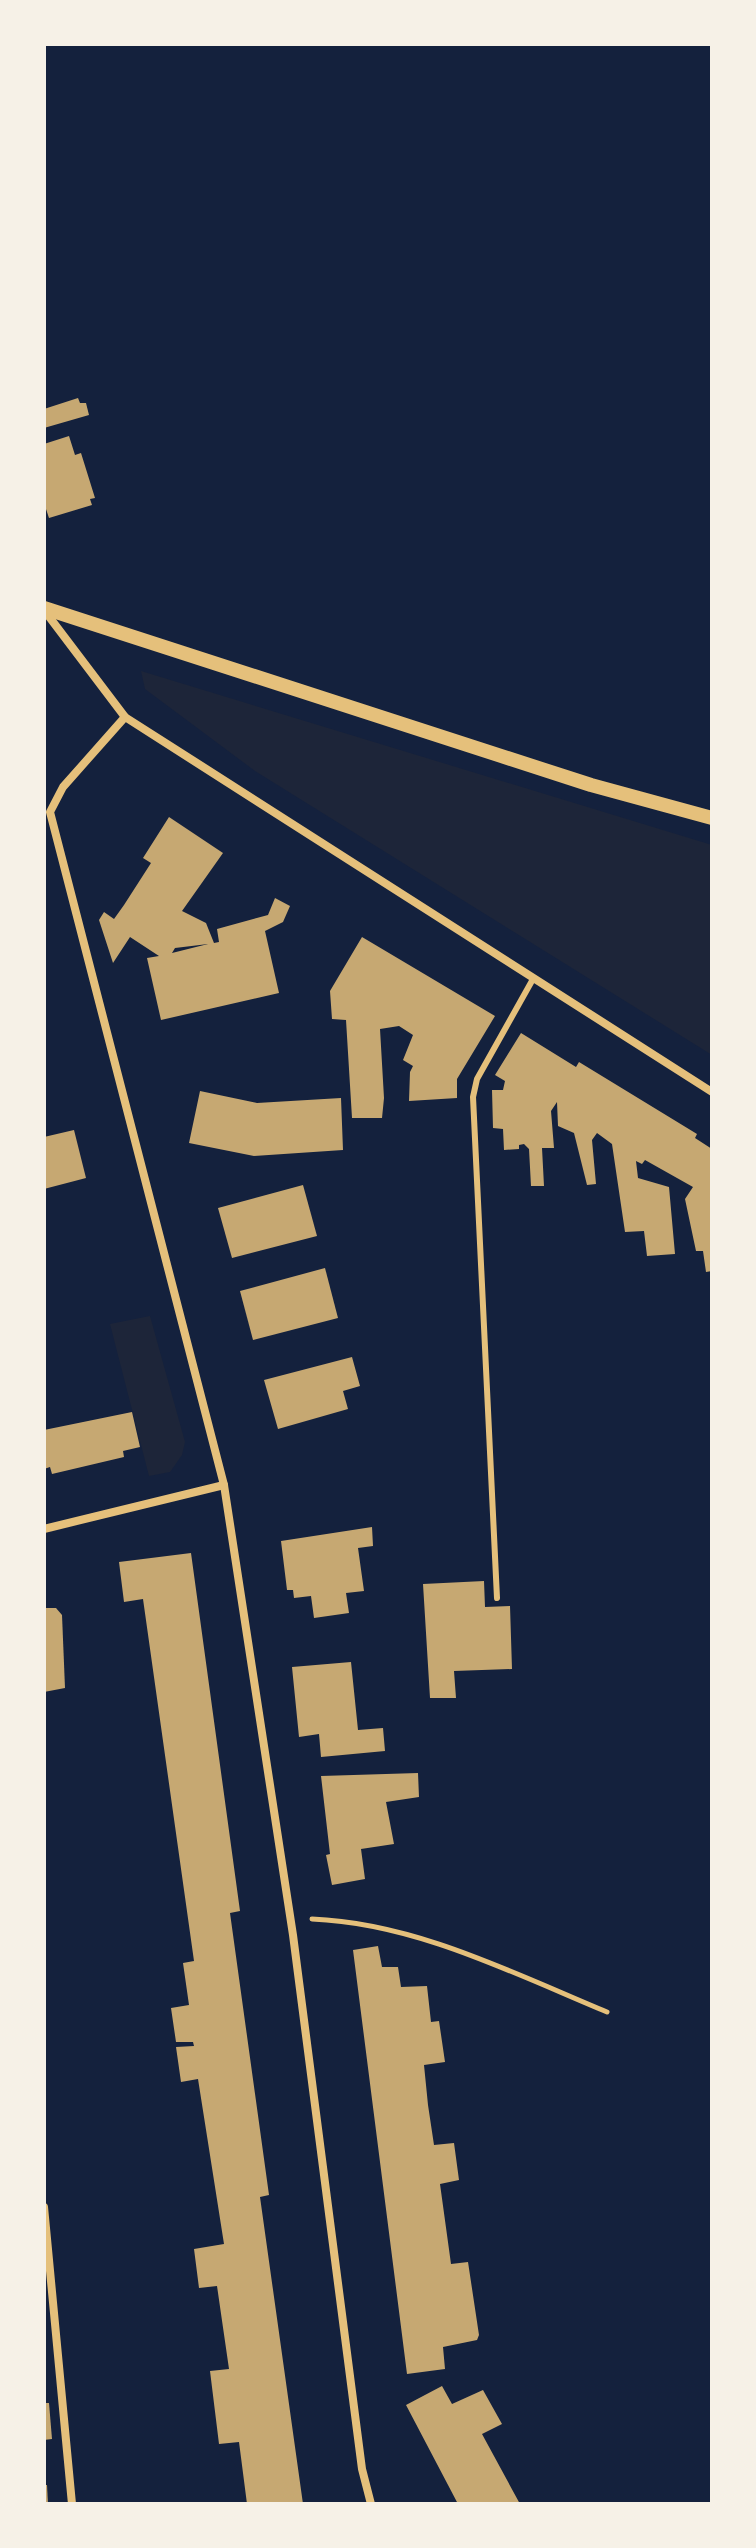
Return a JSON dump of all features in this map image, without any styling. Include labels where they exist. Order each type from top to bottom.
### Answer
[{"type":"street","points":[[44,609],[125,717],[712,1092]]},
{"type":"street","points":[[44,609],[591,785],[712,818]]},
{"type":"street","points":[[125,717],[63,787],[50,812],[224,1485],[291,1918],[362,2469],[371,2504]]},
{"type":"street","points":[[44,1529],[224,1485]]},
{"type":"street","points":[[44,2207],[72,2504]]},
{"type":"lane","points":[[497,1598],[473,1097],[477,1079],[533,979]]},
{"type":"path","points":[[291,1918],[343,1920],[391,1929],[501,1968],[607,2012]]},
{"type":"shaded area","points":[[141,671],[712,845],[712,1055],[255,771],[145,689]]},
{"type":"shaded area","points":[[150,1316],[185,1442],[182,1455],[170,1472],[149,1476],[110,1324]]},
{"type":"building","points":[[78,398],[80,403],[86,403],[89,415],[44,428],[44,409]]},
{"type":"building","points":[[69,436],[75,455],[81,453],[95,498],[90,499],[92,505],[49,518],[44,503],[44,444]]},
{"type":"building","points":[[169,817],[223,853],[182,911],[206,923],[214,943],[219,942],[217,929],[268,915],[275,898],[290,906],[283,922],[265,931],[279,993],[161,1020],[147,958],[159,956],[130,937],[113,963],[99,920],[104,912],[114,919],[124,905],[151,863],[143,858]],"holes":[[[208,944],[172,953],[175,948]]]},
{"type":"building","points":[[362,937],[495,1016],[457,1079],[457,1098],[409,1101],[413,1066],[403,1060],[413,1035],[399,1026],[380,1029],[384,1098],[382,1118],[352,1118],[346,1020],[332,1019],[330,991]]},
{"type":"building","points":[[521,1033],[576,1067],[579,1062],[697,1134],[695,1138],[712,1149],[712,1271],[706,1272],[703,1251],[696,1251],[685,1199],[693,1187],[645,1160],[642,1164],[636,1161],[638,1178],[669,1187],[675,1254],[647,1256],[644,1231],[625,1232],[612,1144],[597,1133],[592,1140],[596,1184],[587,1185],[574,1133],[558,1126],[557,1102],[551,1111],[554,1148],[542,1148],[544,1186],[531,1186],[529,1149],[524,1144],[519,1145],[519,1149],[504,1150],[503,1129],[493,1128],[492,1090],[503,1090],[505,1081],[495,1075]]},
{"type":"building","points":[[200,1091],[257,1103],[341,1098],[343,1150],[254,1156],[189,1143]]},
{"type":"building","points":[[74,1130],[86,1178],[44,1189],[44,1137]]},
{"type":"building","points":[[303,1185],[317,1236],[232,1258],[218,1208]]},
{"type":"building","points":[[325,1268],[338,1318],[253,1340],[240,1291]]},
{"type":"building","points":[[352,1357],[360,1386],[343,1391],[348,1409],[278,1429],[264,1380]]},
{"type":"building","points":[[132,1412],[140,1447],[123,1451],[124,1457],[52,1474],[50,1467],[44,1469],[44,1430]]},
{"type":"building","points":[[372,1527],[373,1546],[358,1548],[364,1591],[346,1593],[349,1613],[314,1618],[311,1596],[294,1598],[293,1590],[287,1590],[281,1541]]},
{"type":"building","points":[[191,1553],[240,1911],[230,1913],[269,2195],[260,2197],[303,2504],[247,2504],[239,2442],[219,2444],[210,2371],[229,2369],[217,2286],[199,2288],[194,2249],[224,2244],[198,2079],[181,2082],[176,2047],[194,2046],[193,2042],[176,2042],[171,2008],[189,2005],[183,1963],[194,1961],[143,1599],[124,1602],[119,1562]]},
{"type":"building","points":[[484,1581],[485,1607],[510,1606],[512,1669],[454,1671],[456,1698],[430,1698],[423,1584]]},
{"type":"building","points":[[44,1608],[56,1608],[62,1615],[65,1688],[44,1692]]},
{"type":"building","points":[[351,1662],[358,1730],[383,1728],[385,1751],[321,1757],[319,1734],[299,1737],[292,1667]]},
{"type":"building","points":[[418,1773],[419,1797],[386,1802],[394,1844],[361,1849],[365,1879],[332,1885],[326,1855],[330,1854],[321,1776]]},
{"type":"building","points":[[378,1946],[382,1967],[398,1967],[401,1987],[427,1986],[431,2022],[439,2021],[445,2062],[424,2065],[428,2105],[434,2145],[454,2143],[459,2180],[440,2184],[451,2264],[468,2262],[479,2335],[477,2340],[443,2347],[445,2369],[407,2374],[353,1950]]},
{"type":"building","points":[[442,2386],[452,2404],[483,2390],[502,2424],[482,2434],[520,2504],[458,2504],[406,2405]]},
{"type":"building","points":[[44,2403],[49,2403],[52,2439],[44,2440]]},
{"type":"building","points":[[44,2485],[47,2485],[48,2504],[44,2504]]}]
